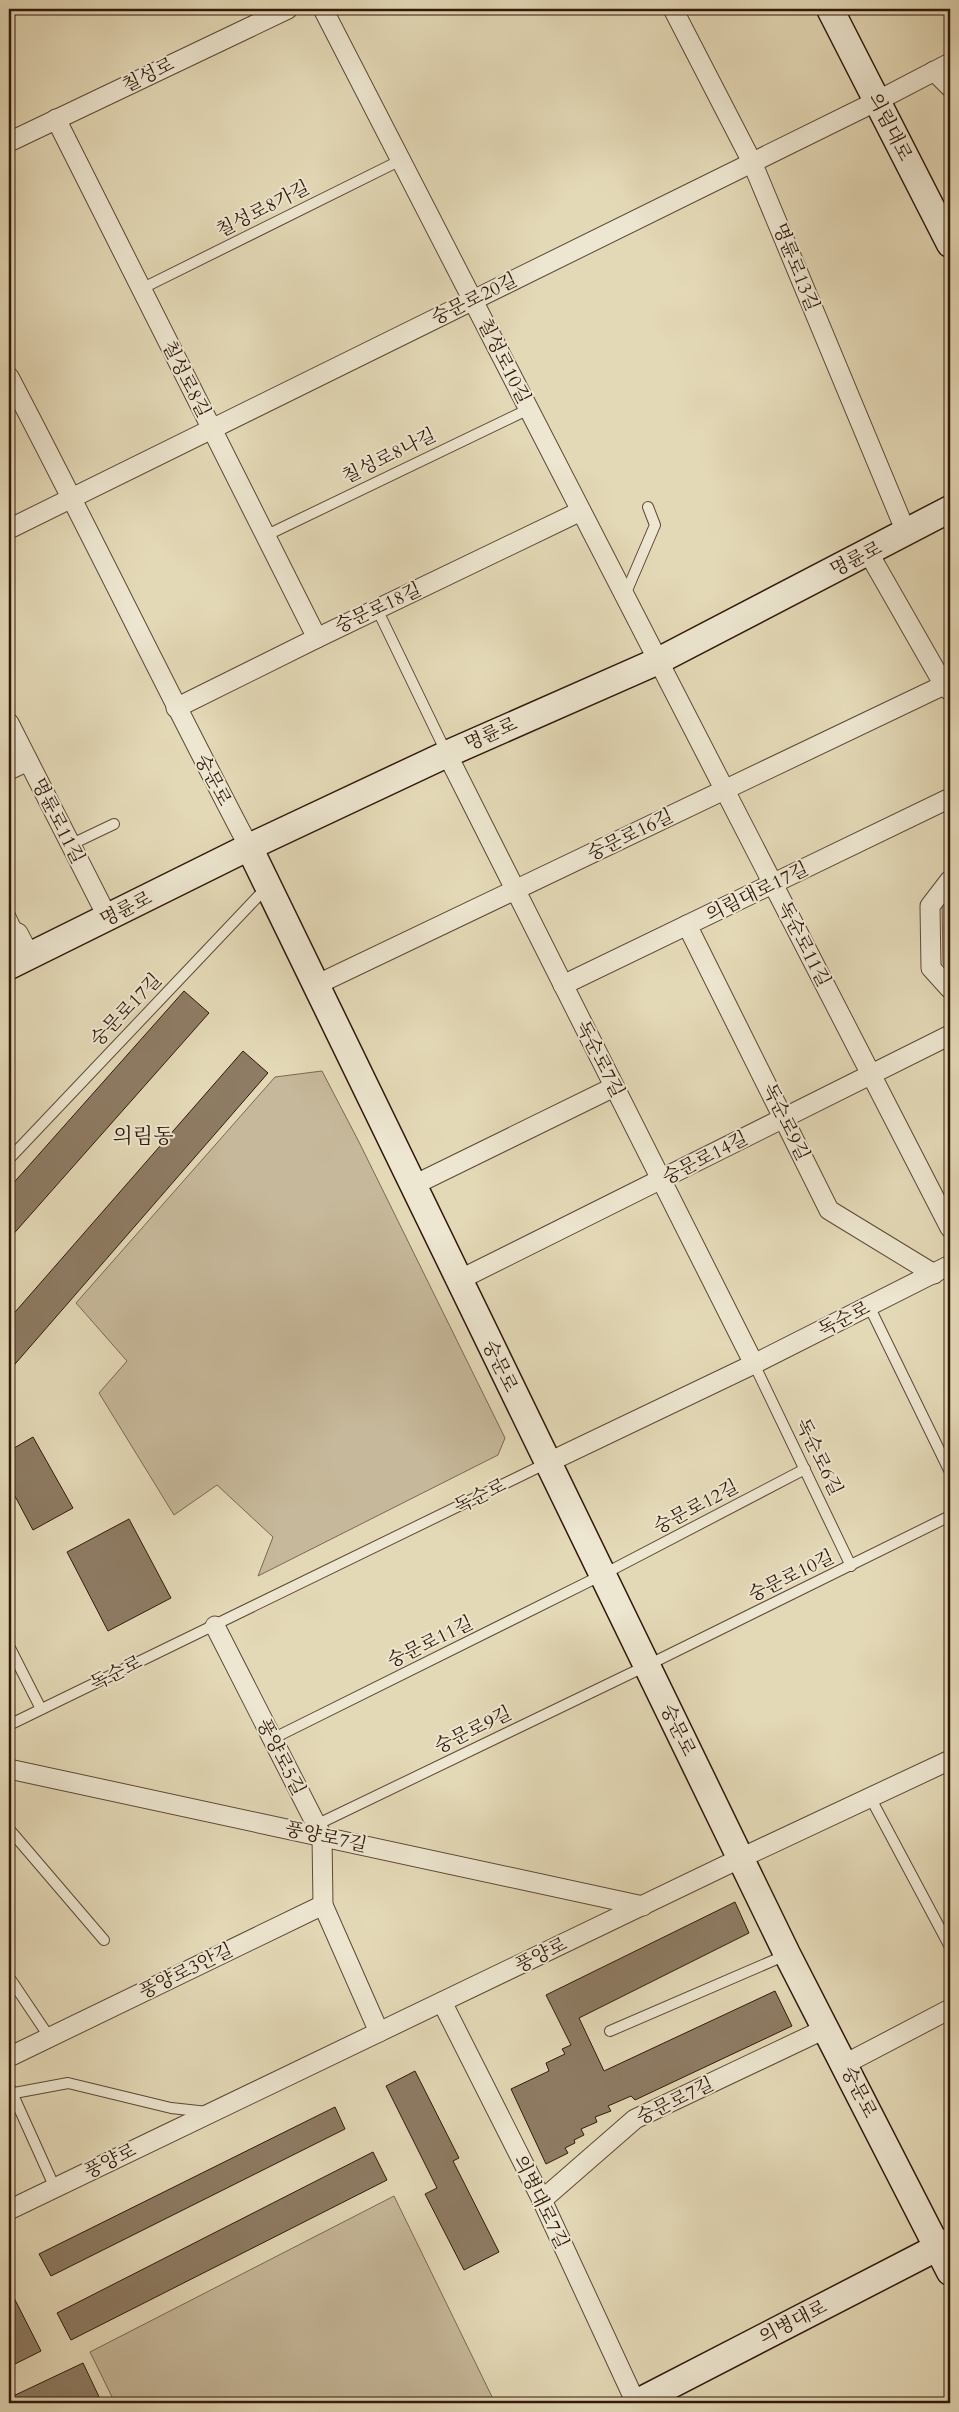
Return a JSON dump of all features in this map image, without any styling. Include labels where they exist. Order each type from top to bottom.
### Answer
[{"type":"street","name":"칠성로","points":[[9,142],[288,9]]},
{"type":"street","name":"칠성로10길","points":[[323,9],[658,661]]},
{"type":"street","name":"명륜로13길","points":[[673,9],[752,162],[906,532]]},
{"type":"street","name":"의림대로","points":[[830,9],[950,244]]},
{"type":"street","name":"숭문로20길","points":[[9,529],[876,102],[942,67]]},
{"type":"street","points":[[942,67],[950,87]]},
{"type":"street","name":"칠성로8길","points":[[56,119],[317,638]]},
{"type":"street","name":"숭문로","points":[[9,377],[73,499],[176,708],[249,847],[412,1186],[787,1954],[944,2244],[950,2272]]},
{"type":"street","name":"명륜로","points":[[14,932],[19,961],[249,847],[447,754],[658,661],[950,509]]},
{"type":"street","name":"숭문로18길","points":[[176,708],[582,511]]},
{"type":"street","points":[[868,552],[947,688]]},
{"type":"street","name":"독순로11길","points":[[658,661],[950,1228]]},
{"type":"street","name":"숭문로16길","points":[[316,985],[725,790],[947,688]]},
{"type":"street","name":"명륜로11길","points":[[9,723],[108,918]]},
{"type":"street","name":"독순로7길","points":[[447,754],[754,1364]]},
{"type":"street","points":[[9,770],[28,760]]},
{"type":"street","name":"의림대로17길","points":[[563,985],[950,798]]},
{"type":"street","points":[[950,880],[930,906],[931,968],[950,990]]},
{"type":"street","name":"독순로9길","points":[[687,926],[829,1210],[942,1269]]},
{"type":"street","name":"숭문로14길","points":[[459,1280],[950,1035]]},
{"type":"street","points":[[412,1186],[614,1087]]},
{"type":"street","name":"독순로","points":[[547,1463],[754,1364],[942,1269]]},
{"type":"street","name":"풍양로5길","points":[[215,1626],[319,1831],[323,1905],[379,2032]]},
{"type":"street","name":"풍양로","points":[[9,2210],[741,1858],[950,1760]]},
{"type":"street","name":"풍양로7길","points":[[9,1769],[319,1831],[643,1906]]},
{"type":"street","name":"풍양로3안길","points":[[9,2057],[323,1905]]},
{"type":"street","name":"의병대로7길","points":[[442,2002],[542,2200],[636,2403]]},
{"type":"street","points":[[845,2064],[950,2009]]},
{"type":"street","name":"숭문로7길","points":[[542,2200],[635,2119],[827,2028]]},
{"type":"street","name":"의병대로","points":[[636,2403],[944,2244]]},
{"type":"lane","name":"칠성로8가길","points":[[141,289],[401,160]]},
{"type":"lane","name":"칠성로8나길","points":[[266,536],[529,409]]},
{"type":"lane","points":[[625,595],[656,525],[648,507]]},
{"type":"lane","points":[[377,609],[447,754]]},
{"type":"lane","points":[[70,845],[114,824]]},
{"type":"lane","name":"숭문로17길","points":[[9,1159],[268,886]]},
{"type":"lane","points":[[9,913],[14,932]]},
{"type":"lane","points":[[869,1306],[950,1472]]},
{"type":"lane","name":"독순로6길","points":[[754,1364],[851,1566]]},
{"type":"lane","name":"독순로","points":[[9,1725],[547,1463]]},
{"type":"lane","name":"숭문로12길","points":[[602,1575],[805,1469]]},
{"type":"lane","name":"숭문로10길","points":[[646,1666],[950,1516]]},
{"type":"lane","name":"숭문로11길","points":[[272,1739],[602,1575]]},
{"type":"lane","points":[[9,1646],[41,1709]]},
{"type":"lane","name":"숭문로9길","points":[[319,1831],[646,1666]]},
{"type":"lane","points":[[870,1797],[950,1947]]},
{"type":"lane","points":[[9,1829],[104,1940]]},
{"type":"lane","points":[[610,2031],[787,1954]]},
{"type":"lane","points":[[9,1976],[50,2038]]},
{"type":"lane","points":[[55,2188],[10,2091],[68,2083],[172,2108],[212,2112]]},
{"type":"shaded area","points":[[950,891],[950,972],[943,964],[942,900]]},
{"type":"shaded area","points":[[322,1071],[505,1438],[498,1455],[258,1576],[273,1537],[217,1485],[174,1515],[99,1393],[127,1361],[76,1303],[275,1077]]},
{"type":"shaded area","points":[[394,2196],[495,2403],[115,2403],[90,2352]]},
{"type":"building","points":[[184,991],[209,1013],[9,1239],[9,1188]]},
{"type":"building","points":[[243,1051],[268,1073],[9,1371],[9,1319]]},
{"type":"building","points":[[33,1437],[73,1508],[33,1530],[9,1485],[9,1451]]},
{"type":"building","points":[[129,1519],[171,1598],[108,1631],[67,1552]]},
{"type":"building","points":[[735,1902],[749,1933],[579,2018],[604,2071],[775,1991],[792,2026],[635,2100],[631,2096],[608,2106],[611,2111],[595,2117],[597,2122],[581,2129],[584,2135],[574,2140],[575,2143],[565,2148],[568,2153],[546,2164],[511,2089],[549,2071],[546,2063],[565,2054],[562,2049],[571,2045],[546,1995]]},
{"type":"building","points":[[415,2071],[459,2158],[453,2161],[499,2252],[464,2270],[425,2194],[437,2188],[386,2086]]},
{"type":"building","points":[[335,2107],[345,2129],[51,2276],[39,2254]]},
{"type":"building","points":[[373,2152],[387,2180],[71,2340],[57,2313]]},
{"type":"building","points":[[9,2288],[41,2351],[9,2367]]},
{"type":"building","points":[[83,2363],[102,2403],[9,2403],[9,2398]]},
{"type":"district","name":"의림동","points":[[143,1136]]}]
